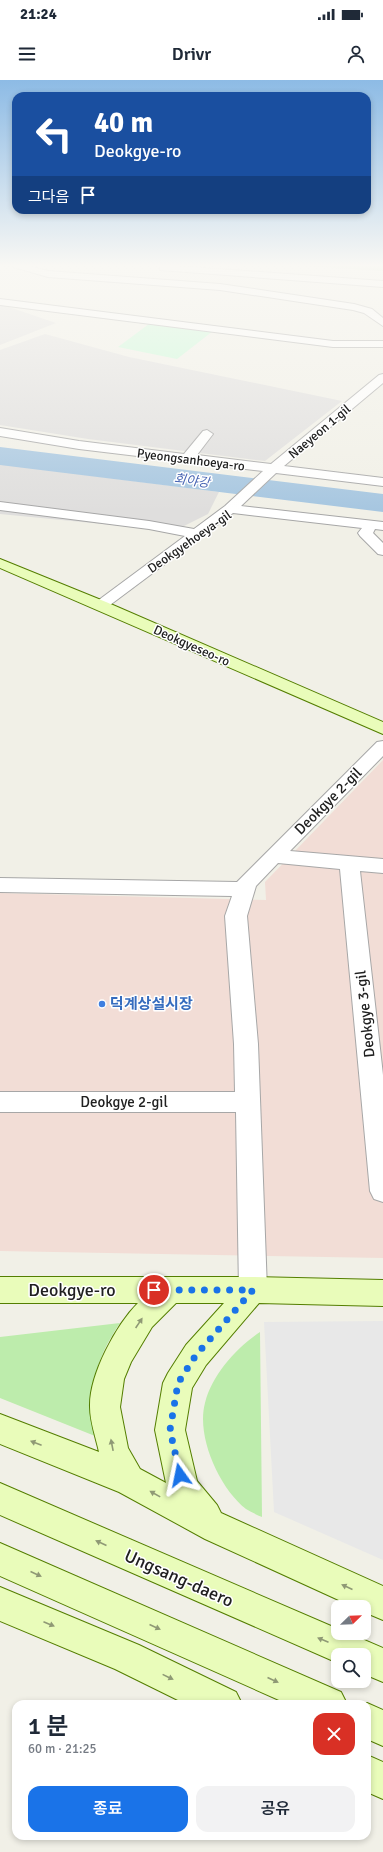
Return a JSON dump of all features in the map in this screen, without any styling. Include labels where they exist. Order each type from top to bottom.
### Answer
[{"type":"street","name":"Naeyeon 1-gil","points":[[235,505],[268,473],[383,377]]},
{"type":"street","name":"Pyeongsanhoeya-ro","points":[[0,432],[79,445],[187,458],[268,473],[383,482]]},
{"type":"street","points":[[187,458],[207,434]]},
{"type":"street","name":"Deokgyehoeya-gil","points":[[101,605],[235,505],[377,525]]},
{"type":"street","points":[[0,506],[149,524],[197,534]]},
{"type":"street","points":[[377,525],[365,533],[383,551]]},
{"type":"street","name":"Deokgyeseo-ro","points":[[0,563],[101,605],[383,729]]},
{"type":"street","name":"Deokgye 2-gil","points":[[253,1290],[246,1044],[236,916],[247,883],[383,746]]},
{"type":"street","name":"Deokgye 2-gil","points":[[273,856],[383,866]]},
{"type":"street","name":"Deokgye 3-gil","points":[[349,862],[383,1190]]},
{"type":"street","points":[[0,885],[245,889]]},
{"type":"street","name":"Deokgye 2-gil","points":[[0,1102],[248,1102]]},
{"type":"street","name":"Deokgye-ro","points":[[0,1290],[253,1290],[383,1293]]},
{"type":"street","points":[[216,1528],[183,1489],[170,1430],[178,1383],[196,1355],[253,1290]]},
{"type":"street","points":[[129,1480],[114,1453],[105,1407],[109,1379],[120,1353],[142,1318],[169,1291]]},
{"type":"street","points":[[0,1429],[129,1480],[216,1528],[383,1603]]},
{"type":"street","name":"Ungsang-daero","points":[[0,1499],[343,1648]]},
{"type":"street","points":[[0,1559],[320,1700]]},
{"type":"street","points":[[0,1604],[127,1657],[216,1700]]},
{"type":"street","points":[[371,1660],[383,1665]]},
{"type":"street","points":[[371,1723],[383,1728]]},
{"type":"street","points":[[371,1775],[383,1781]]},
{"type":"shaded area","points":[[9,347],[91,347],[129,357],[342,401],[265,461],[88,439],[0,425],[0,350]]},
{"type":"shaded area","points":[[0,464],[219,492],[208,514],[174,531],[0,514]]},
{"type":"shaded area","points":[[383,760],[383,1258],[0,1251],[0,893],[266,900],[265,882]]},
{"type":"shaded area","points":[[383,1321],[383,1560],[274,1512],[264,1322]]},
{"type":"green space","points":[[118,347],[193,347],[177,359]]},
{"type":"green space","points":[[120,1323],[104,1351],[96,1377],[93,1404],[95,1436],[0,1398],[0,1337]]},
{"type":"green space","points":[[260,1332],[262,1517],[246,1509],[236,1500],[219,1475],[207,1446],[203,1416],[208,1393],[219,1372],[242,1346]]},
{"type":"waterway","name":"회야강","points":[[0,456],[383,503]]},
{"type":"place","name":"덕계상설시장","points":[[102,1004]]},
{"type":"route","points":[[154,1290],[253,1290],[196,1355],[178,1383],[170,1430],[180,1475]]}]
